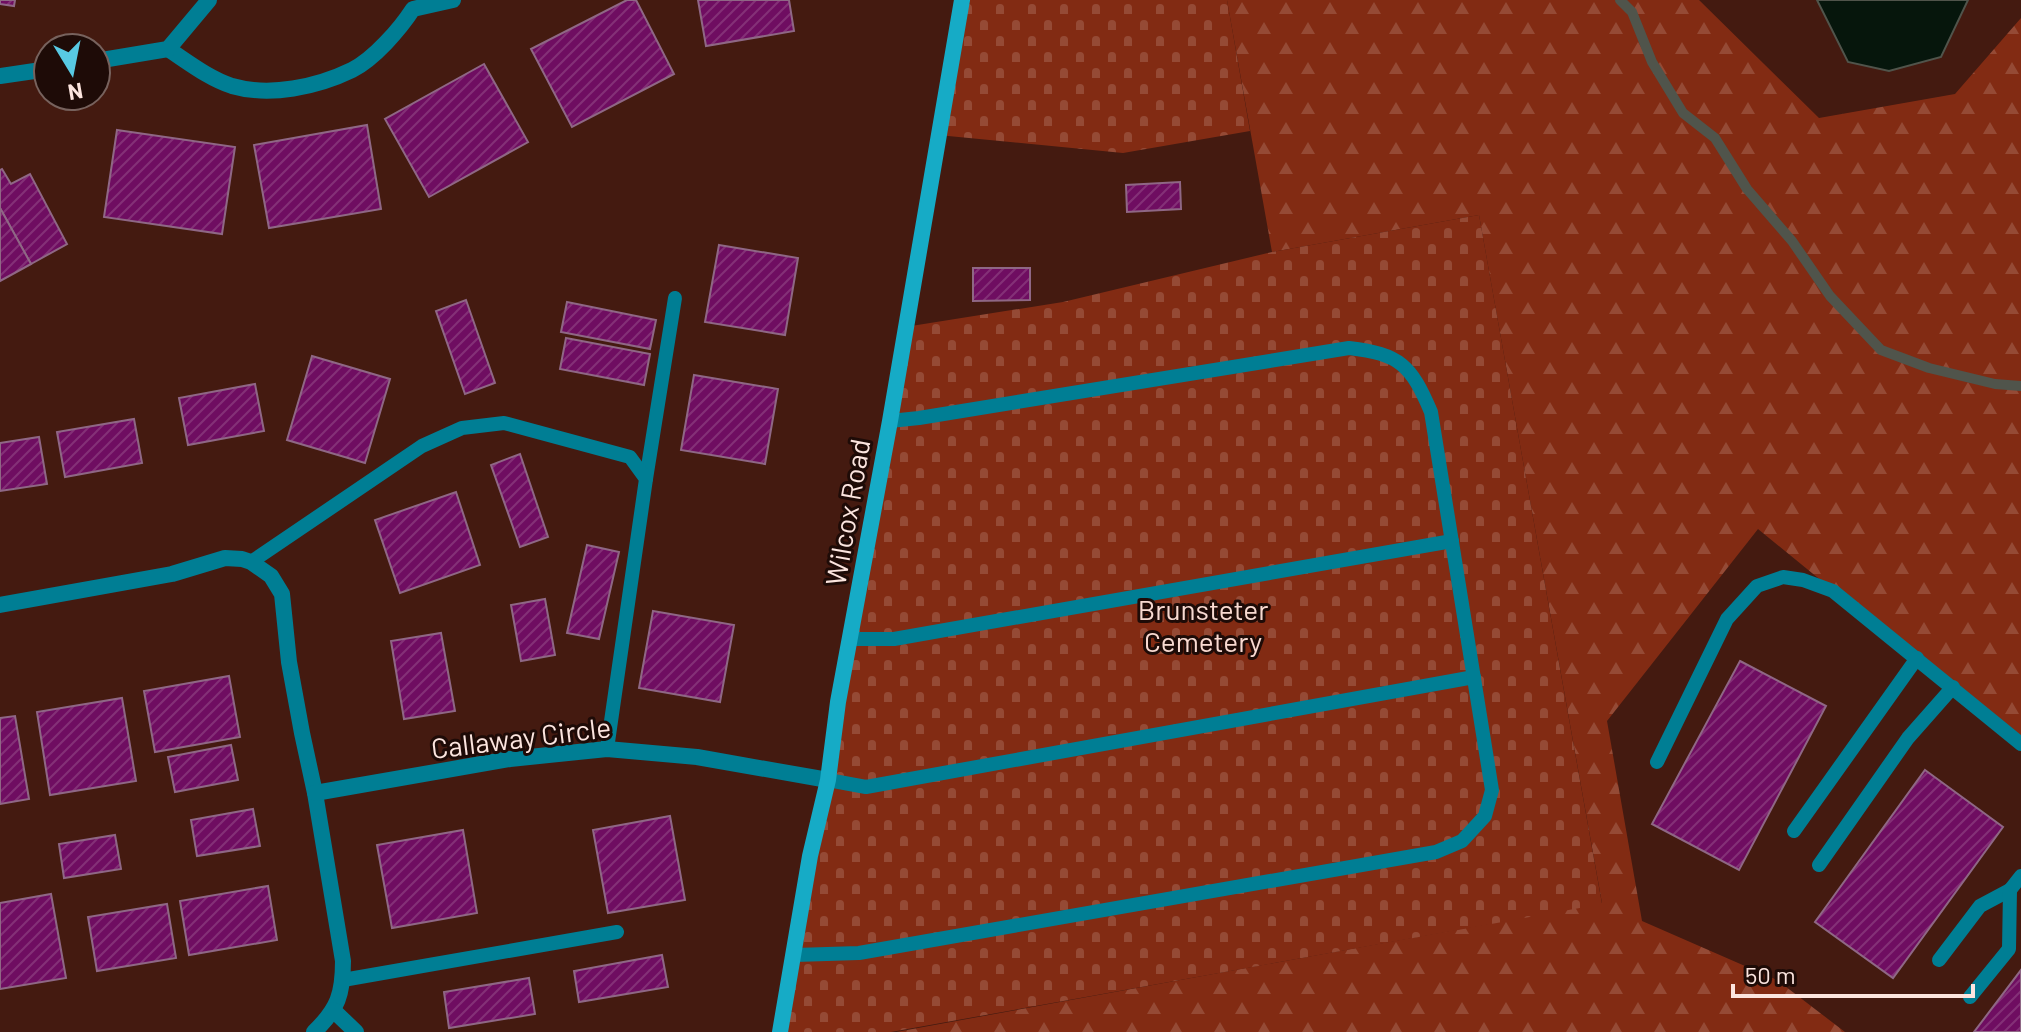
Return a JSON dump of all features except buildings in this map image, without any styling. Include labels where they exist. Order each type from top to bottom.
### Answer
[{"type":"street","points":[[112,58],[168,49],[209,0]]},
{"type":"street","points":[[168,49],[212,78],[234,86],[270,92],[318,82],[353,69],[371,56],[407,4],[453,0]]},
{"type":"street","name":"Wilcox Road","points":[[780,1032],[810,856],[828,780],[838,702],[962,0]]},
{"type":"street","points":[[0,76],[32,71]]},
{"type":"street","points":[[0,605],[172,574],[225,558],[251,562],[271,576],[282,594],[289,662],[343,961],[343,980],[337,1005],[314,1032]]},
{"type":"street","name":"Callaway Circle","points":[[315,793],[510,759],[607,749],[697,757],[828,780]]},
{"type":"street","points":[[333,1010],[356,1032]]},
{"type":"lane","points":[[607,749],[675,298]]},
{"type":"lane","points":[[795,955],[859,953],[1436,852],[1462,841],[1485,816],[1492,790],[1431,412],[1421,388],[1401,363],[1379,352],[1349,348],[890,421]]},
{"type":"lane","points":[[251,562],[422,446],[462,428],[504,423],[630,457],[646,479]]},
{"type":"lane","points":[[850,639],[894,639],[1452,541]]},
{"type":"lane","points":[[1657,762],[1727,619],[1757,586],[1783,577],[1803,580],[1833,591],[2021,744]]},
{"type":"lane","points":[[1794,831],[1917,658]]},
{"type":"lane","points":[[828,780],[866,787],[1474,677]]},
{"type":"lane","points":[[1819,865],[1908,738],[1953,687]]},
{"type":"lane","points":[[1939,960],[1980,906],[2010,890],[2021,876]]},
{"type":"lane","points":[[1970,997],[2009,949],[2010,890]]},
{"type":"lane","points":[[343,980],[617,932]]},
{"type":"green space","points":[[962,0],[1227,0],[1250,131],[1123,153],[938,135]]},
{"type":"green space","points":[[1227,0],[1699,0],[1819,118],[1955,94],[2021,18],[2021,744],[1758,529],[1607,721],[1642,921],[1777,980],[1845,1032],[896,1032],[1602,903],[1479,215],[1272,252]]},
{"type":"green space","name":"Brunsteter Cemetery","points":[[1479,215],[1602,904],[891,1032],[780,1032],[905,327],[1063,302],[1272,252]]},
{"type":"shaded area","points":[[1817,0],[1968,0],[1941,57],[1889,71],[1848,62]]},
{"type":"waterway","points":[[1620,0],[1632,12],[1652,62],[1683,113],[1715,138],[1747,189],[1792,241],[1830,296],[1881,350],[1929,368],[1995,384],[2021,386]]}]
